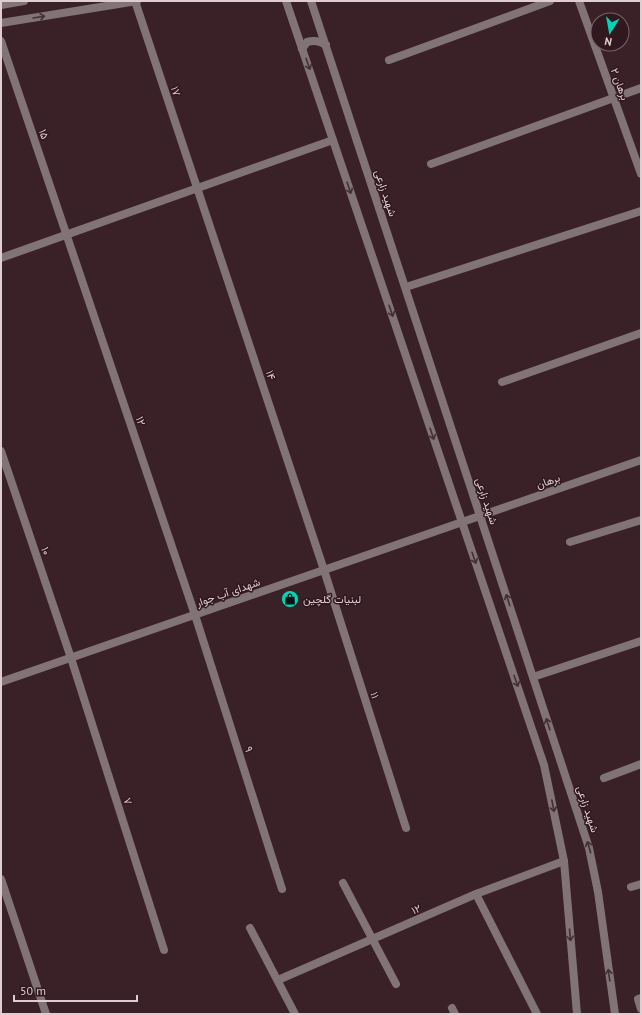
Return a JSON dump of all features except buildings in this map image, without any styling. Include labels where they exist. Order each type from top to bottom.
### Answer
[{"type":"street","points":[[1,5],[24,1]]},
{"type":"street","points":[[1,23],[135,1]]},
{"type":"street","name":"۱۷","points":[[135,1],[197,188]]},
{"type":"street","points":[[286,1],[544,765],[564,861],[577,1014]]},
{"type":"street","name":"شهید زارعی","points":[[311,1],[590,848],[598,892],[615,1014]]},
{"type":"street","points":[[389,60],[550,1]]},
{"type":"street","name":"برهان ۲","points":[[579,1],[641,174]]},
{"type":"street","name":"۱۵","points":[[1,41],[67,234]]},
{"type":"street","points":[[302,49],[307,42],[312,41],[318,41],[326,45]]},
{"type":"street","points":[[431,164],[641,88]]},
{"type":"street","points":[[1,258],[333,140]]},
{"type":"street","name":"۱۴","points":[[197,188],[324,570]]},
{"type":"street","points":[[406,287],[641,211]]},
{"type":"street","name":"۱۲","points":[[67,234],[196,615]]},
{"type":"street","points":[[502,382],[641,333]]},
{"type":"street","name":"۱۰","points":[[1,450],[70,658]]},
{"type":"street","name":"برهان","points":[[461,522],[641,460]]},
{"type":"street","points":[[570,542],[641,520]]},
{"type":"street","name":"شهدای آب جوار","points":[[1,682],[461,522]]},
{"type":"street","name":"۱۱","points":[[324,570],[406,828]]},
{"type":"street","name":"۹","points":[[196,615],[282,889]]},
{"type":"street","points":[[533,677],[641,641]]},
{"type":"street","name":"۷","points":[[70,658],[164,950]]},
{"type":"street","points":[[604,778],[641,764]]},
{"type":"street","name":"۱۲","points":[[278,980],[373,941],[476,894],[564,861]]},
{"type":"street","points":[[1,879],[46,1014]]},
{"type":"street","points":[[343,883],[396,984]]},
{"type":"street","points":[[631,887],[641,884]]},
{"type":"street","points":[[476,894],[536,1014]]},
{"type":"street","points":[[250,928],[295,1014]]},
{"type":"street","points":[[641,998],[638,999],[641,1009]]},
{"type":"place","name":"لبنیات گلچین","points":[[290,599]]}]
